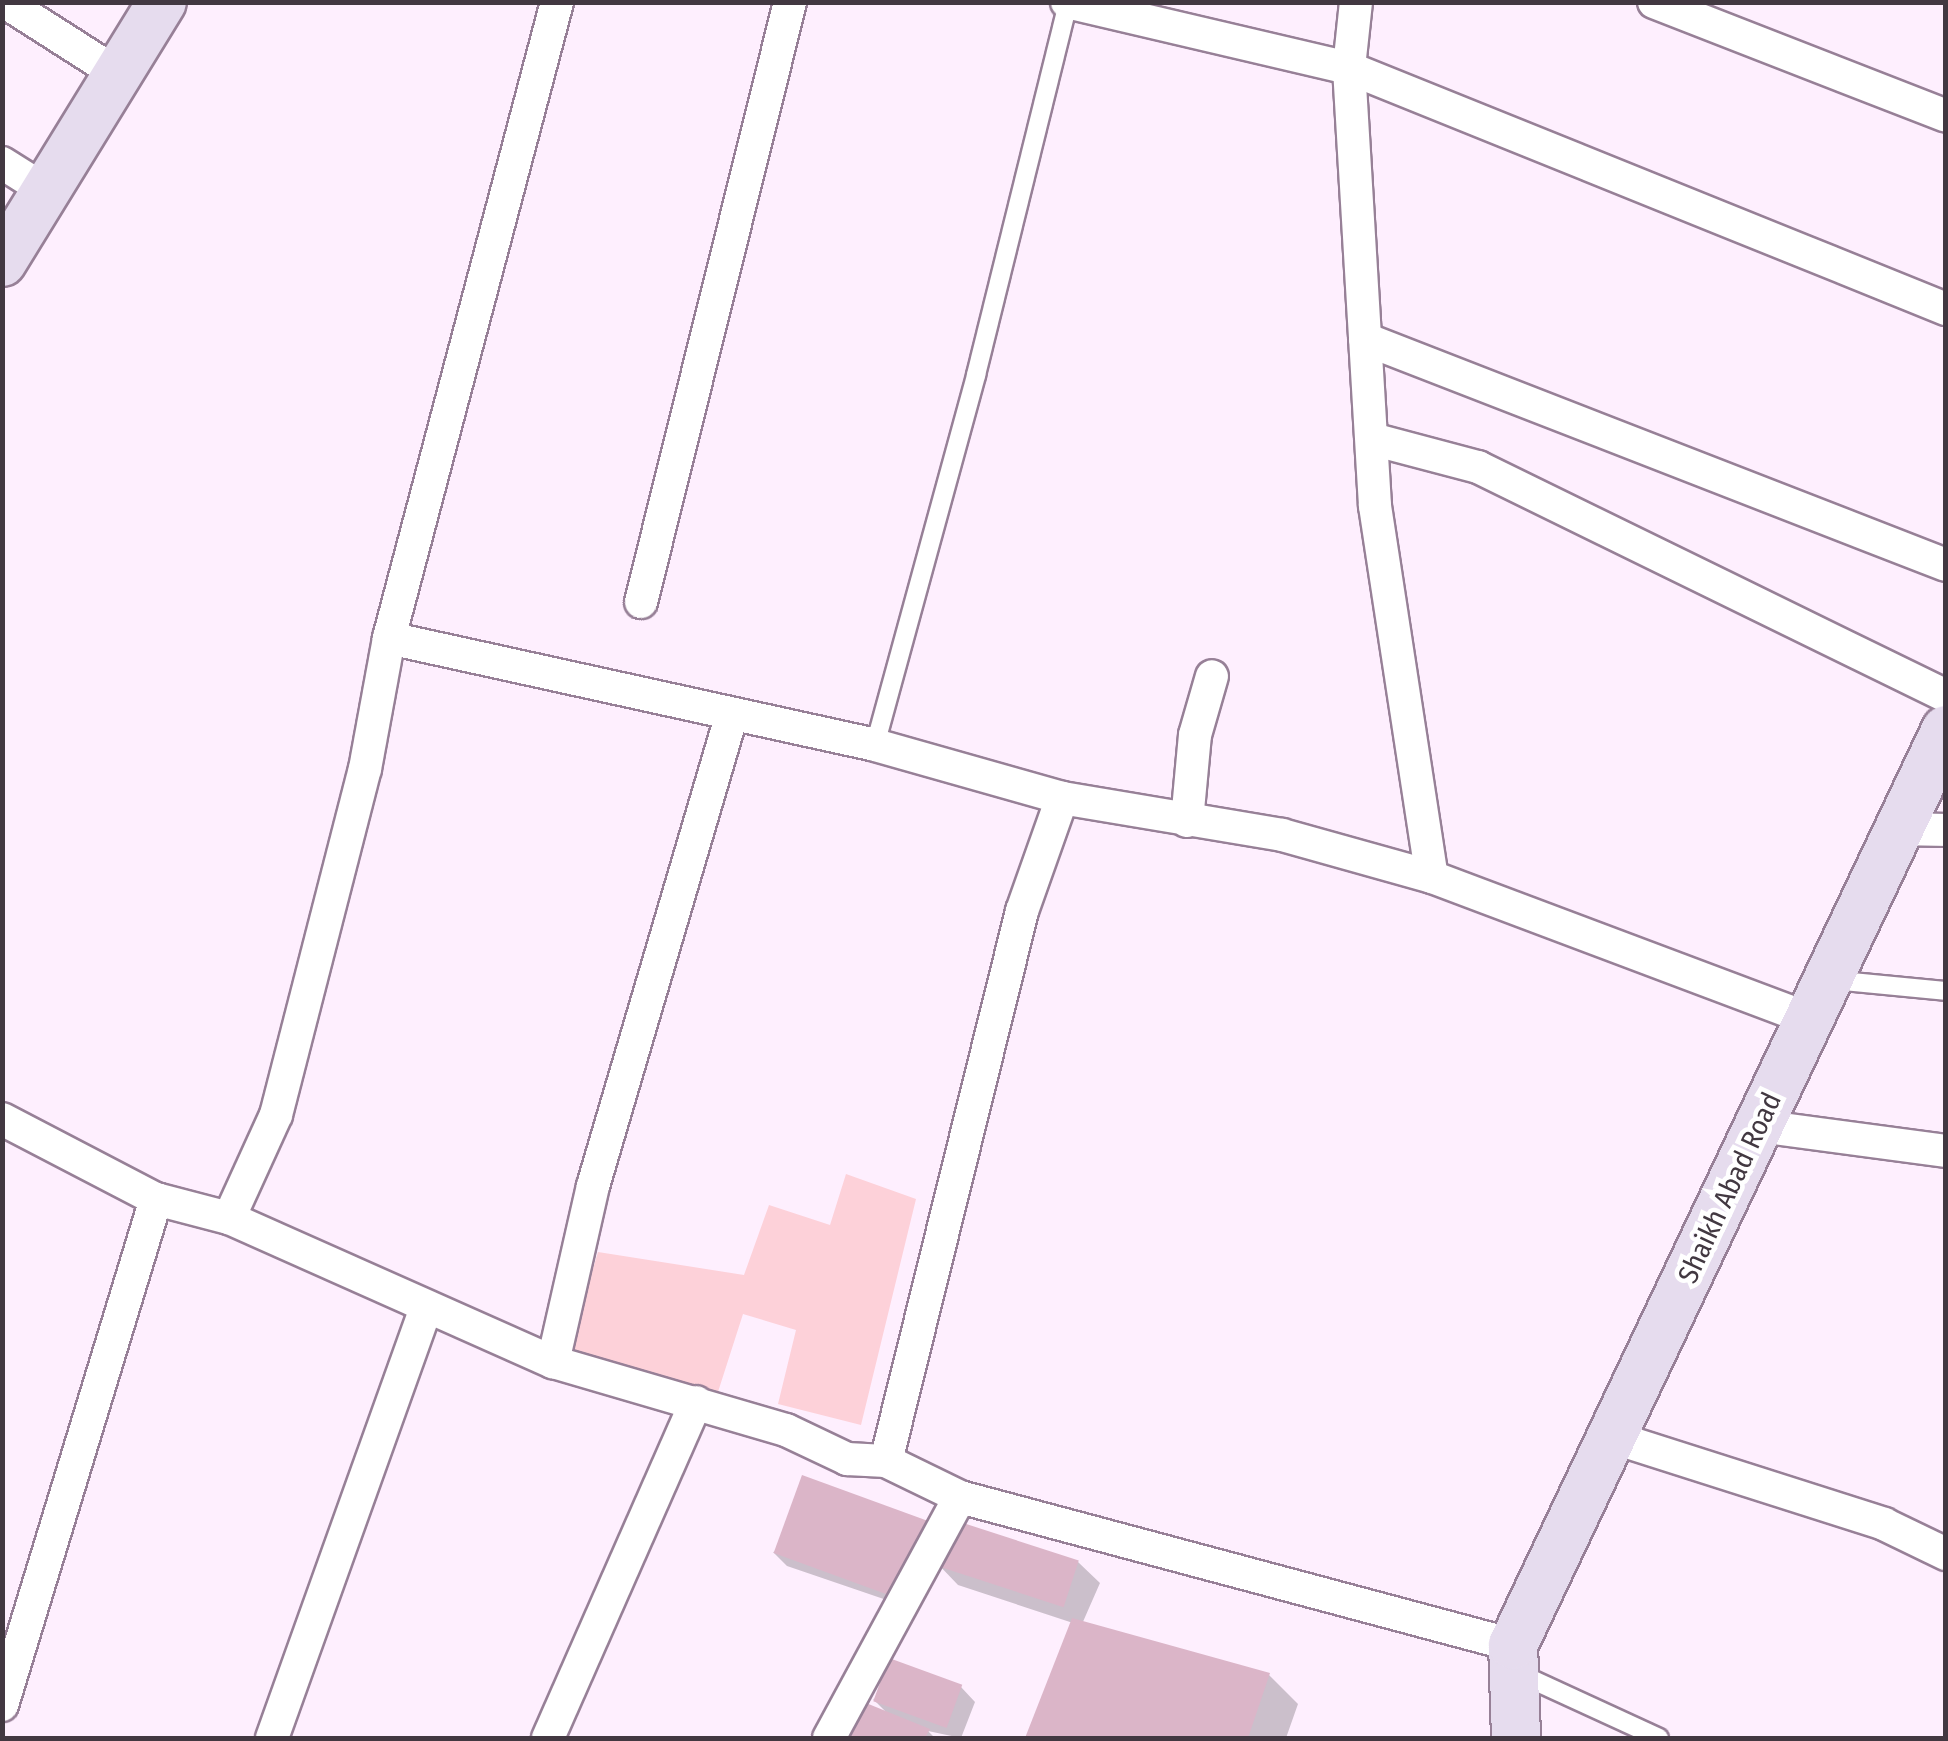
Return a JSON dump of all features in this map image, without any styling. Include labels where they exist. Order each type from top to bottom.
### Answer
[{"type":"main road","points":[[2,262],[121,76],[162,2]]},
{"type":"main road","name":"Shaikh Abad Road","points":[[1512,1658],[1612,1437],[1946,730]]},
{"type":"main road","points":[[1512,1658],[1516,1738]]},
{"type":"street","points":[[5,2],[121,76]]},
{"type":"street","points":[[228,1218],[276,1114],[365,768],[388,638],[556,2]]},
{"type":"street","points":[[640,602],[790,2]]},
{"type":"street","points":[[1356,2],[1349,68],[1375,506],[1432,877]]},
{"type":"street","points":[[1654,2],[1946,116]]},
{"type":"street","points":[[1068,3],[1349,68],[1946,309]]},
{"type":"street","points":[[2,162],[48,192]]},
{"type":"street","points":[[1365,339],[1946,566]]},
{"type":"street","points":[[1372,439],[1478,467],[1946,696]]},
{"type":"street","points":[[388,638],[875,744],[1062,798],[1282,835],[1432,877],[1818,999]]},
{"type":"street","points":[[1187,821],[1195,735],[1212,676]]},
{"type":"street","points":[[552,1362],[593,1186],[732,714]]},
{"type":"street","points":[[886,1460],[1022,912],[1062,798]]},
{"type":"street","points":[[1899,829],[1946,830]]},
{"type":"street","points":[[2,1119],[156,1198],[228,1218],[552,1362],[786,1430],[847,1458],[886,1460],[960,1497],[1512,1658]]},
{"type":"street","points":[[1759,1126],[1946,1151]]},
{"type":"street","points":[[2,1705],[156,1198]]},
{"type":"street","points":[[272,1738],[426,1309]]},
{"type":"street","points":[[548,1738],[696,1402]]},
{"type":"street","points":[[1612,1437],[1884,1524],[1946,1554]]},
{"type":"street","points":[[830,1738],[960,1497]]},
{"type":"lane","points":[[875,744],[976,376],[1068,3]]},
{"type":"lane","points":[[1818,999],[1946,992]]},
{"type":"lane","points":[[1512,1658],[1659,1738]]},
{"type":"shaded area","points":[[846,1174],[916,1199],[861,1425],[778,1404],[796,1330],[743,1314],[717,1395],[567,1354],[598,1252],[744,1275],[769,1205],[830,1225]]},
{"type":"building","points":[[802,1475],[934,1523],[905,1601],[774,1553]]},
{"type":"building","points":[[957,1521],[1079,1561],[1064,1607],[942,1568]]},
{"type":"building","points":[[1072,1618],[1270,1673],[1248,1738],[1025,1738]]},
{"type":"building","points":[[889,1658],[962,1685],[947,1728],[873,1701]]},
{"type":"building","points":[[866,1703],[930,1729],[925,1738],[847,1738]]}]
